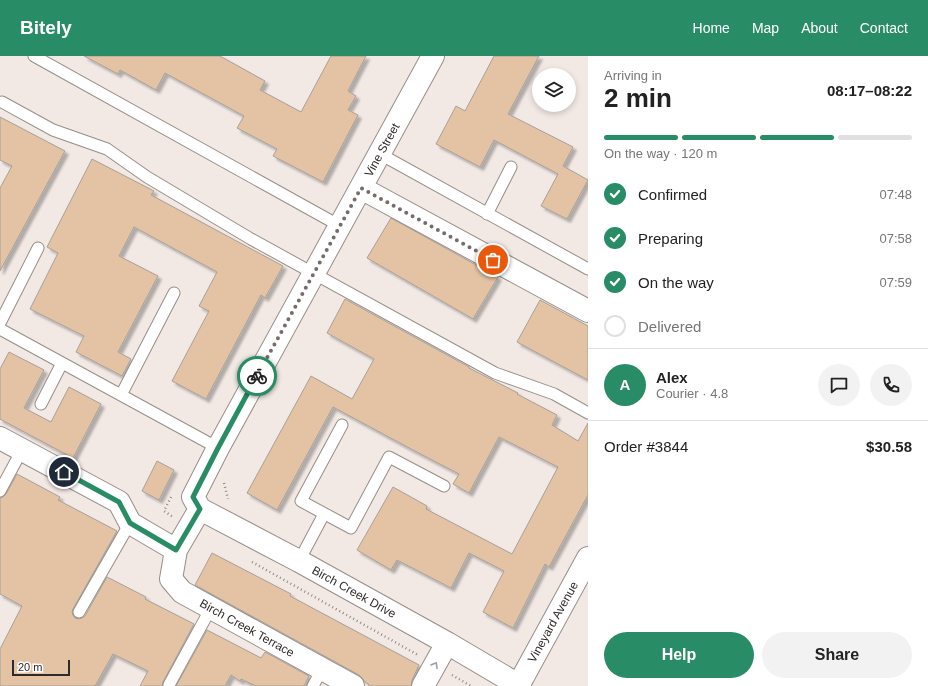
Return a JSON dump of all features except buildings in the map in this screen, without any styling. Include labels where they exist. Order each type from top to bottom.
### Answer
[{"type":"street","name":"Vine Street","points":[[194,511],[218,448],[433,56]]},
{"type":"street","points":[[361,188],[588,311]]},
{"type":"street","points":[[0,438],[119,502],[130,523],[176,550]]},
{"type":"street","name":"Birch Creek Terrace","points":[[194,511],[176,550],[171,579],[182,592],[211,608],[318,678],[353,686]]},
{"type":"street","name":"Birch Creek Drive","points":[[194,511],[298,561],[447,643],[519,686]]},
{"type":"street","name":"Vineyard Avenue","points":[[519,686],[588,558]]},
{"type":"street","points":[[423,686],[447,643]]},
{"type":"lane","points":[[34,56],[340,226]]},
{"type":"lane","points":[[2,102],[53,130],[107,150],[147,177],[251,239],[496,373],[554,394],[588,413]]},
{"type":"lane","points":[[380,154],[588,269]]},
{"type":"lane","points":[[487,214],[511,167]]},
{"type":"lane","points":[[0,322],[38,248]]},
{"type":"lane","points":[[120,395],[174,293]]},
{"type":"lane","points":[[0,329],[218,448]]},
{"type":"lane","points":[[41,404],[62,363]]},
{"type":"lane","points":[[342,425],[301,501],[351,528],[389,457],[444,486]]},
{"type":"lane","points":[[0,491],[22,450]]},
{"type":"lane","points":[[298,561],[324,514]]},
{"type":"lane","points":[[79,612],[130,523]]},
{"type":"lane","points":[[169,685],[211,608]]},
{"type":"path","points":[[164,511],[194,511]]},
{"type":"path","points":[[250,561],[435,664],[471,686]]},
{"type":"way so far","points":[[257,376],[361,188],[493,260]]},
{"type":"route","points":[[64,472],[119,502],[130,523],[176,550],[200,509],[193,497],[257,376]]}]
